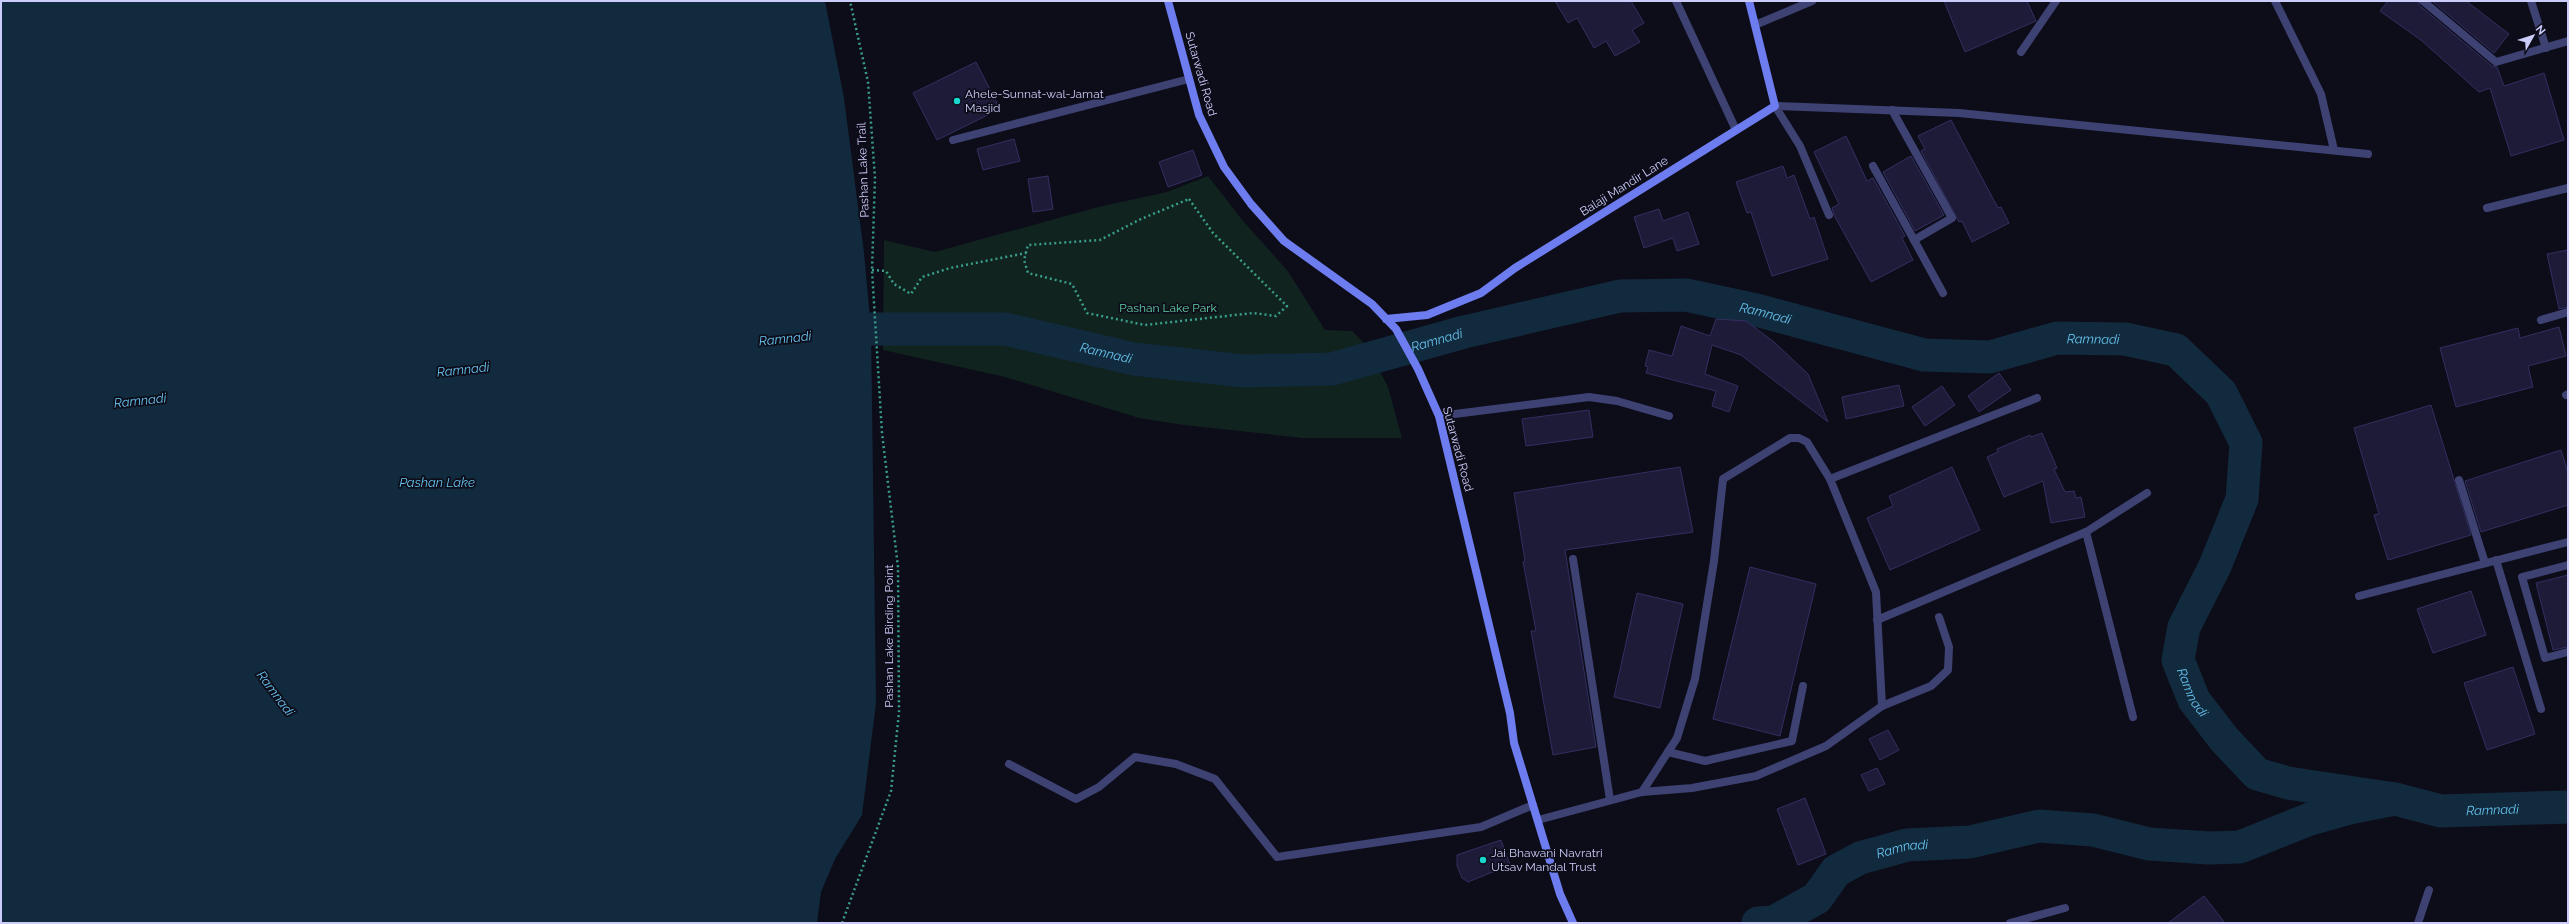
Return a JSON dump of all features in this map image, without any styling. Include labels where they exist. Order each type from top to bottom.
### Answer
[{"type":"street","name":"Sutarwadi Road","points":[[1168,1],[1199,115],[1224,167],[1251,204],[1284,241],[1372,304],[1396,329],[1418,369],[1439,416],[1510,713],[1514,743],[1560,894],[1573,923]]},
{"type":"street","points":[[1676,1],[1736,130]]},
{"type":"street","points":[[1749,1],[1775,106],[1800,146],[1829,215]]},
{"type":"street","points":[[1755,25],[1812,1]]},
{"type":"street","points":[[2021,52],[2056,1]]},
{"type":"street","points":[[2275,1],[2321,94],[2334,150]]},
{"type":"street","points":[[2423,1],[2496,62],[2568,41]]},
{"type":"street","points":[[2531,1],[2546,48]]},
{"type":"street","points":[[952,140],[1189,79]]},
{"type":"street","points":[[1775,106],[1966,114],[2368,154]]},
{"type":"street","name":"Balaji Mandir Lane","points":[[1386,319],[1427,315],[1481,293],[1515,268],[1775,106]]},
{"type":"street","points":[[1892,110],[1952,218],[1914,240]]},
{"type":"street","points":[[1873,166],[1943,293]]},
{"type":"street","points":[[2487,208],[2568,188]]},
{"type":"street","points":[[2541,320],[2568,312]]},
{"type":"street","points":[[1439,416],[1589,397],[1617,401],[1670,416]]},
{"type":"street","points":[[1830,479],[2037,398]]},
{"type":"street","points":[[1642,792],[1677,738],[1695,679],[1714,561],[1724,479],[1790,438],[1799,438],[1807,442],[1830,479],[1876,592],[1882,706]]},
{"type":"street","points":[[2459,480],[2485,563]]},
{"type":"street","points":[[1877,620],[2086,532],[2147,493]]},
{"type":"street","points":[[2086,532],[2133,717]]},
{"type":"street","points":[[2359,596],[2568,542]]},
{"type":"street","points":[[1573,559],[1610,800]]},
{"type":"street","points":[[2496,560],[2542,709]]},
{"type":"street","points":[[2568,565],[2522,577],[2545,658],[2568,652]]},
{"type":"street","points":[[1538,820],[1642,792],[1692,788],[1756,776],[1826,746],[1882,706],[1931,686],[1948,670],[1949,647],[1939,617]]},
{"type":"street","points":[[1668,752],[1705,761],[1792,741],[1804,686]]},
{"type":"street","points":[[1009,764],[1076,799],[1099,788],[1135,757],[1176,764],[1215,779],[1277,857],[1482,827],[1533,805]]},
{"type":"street","points":[[2418,923],[2430,890]]},
{"type":"street","points":[[2010,923],[2065,908]]},
{"type":"path","name":"Pashan Lake Trail","points":[[850,1],[868,82],[875,178],[872,270],[876,341]]},
{"type":"path","points":[[1189,199],[1213,233],[1287,306],[1276,316],[1253,313],[1146,325],[1087,313],[1072,284],[1028,273],[1024,260],[1026,253],[1028,245],[1100,240],[1141,219],[1189,199]]},
{"type":"path","points":[[872,270],[886,270],[894,284],[910,294],[922,277],[950,268],[1026,253]]},
{"type":"path","name":"Pashan Lake Birding Point","points":[[842,923],[890,791],[898,712],[898,567],[882,433],[876,341]]},
{"type":"green space","name":"Pashan Lake Park","points":[[1208,176],[1243,221],[1287,270],[1325,330],[1352,331],[1367,346],[1388,387],[1402,438],[1303,438],[1184,425],[1139,418],[1005,377],[883,350],[884,240],[935,252],[1098,207],[1167,192]]},
{"type":"water","name":"Pashan Lake","points":[[1,1],[825,1],[844,98],[864,253],[871,329],[876,703],[862,815],[835,859],[821,892],[817,923],[1,923]]},
{"type":"building","points":[[1555,1],[1631,1],[1644,23],[1632,30],[1640,42],[1615,56],[1606,41],[1594,48],[1577,18],[1568,23]]},
{"type":"building","points":[[1944,1],[2027,1],[2036,21],[1965,52]]},
{"type":"building","points":[[2388,1],[2418,1],[2419,5],[2492,66],[2497,67],[2504,86],[2544,73],[2564,140],[2511,156],[2490,88],[2479,92],[2421,40],[2380,11]]},
{"type":"building","points":[[2432,1],[2466,1],[2509,34],[2494,53]]},
{"type":"building","name":"Ahele-Sunnat-wal-Jamat Masjid","points":[[976,62],[1000,109],[937,140],[913,93]]},
{"type":"building","points":[[1951,120],[1998,208],[2001,207],[2009,223],[1972,242],[1962,221],[1959,222],[1921,151],[1925,149],[1918,136]]},
{"type":"building","points":[[1846,136],[1867,181],[1873,178],[1905,236],[1902,238],[1913,260],[1871,282],[1834,215],[1832,208],[1839,204],[1814,152]]},
{"type":"building","points":[[1014,139],[1020,161],[983,170],[977,149]]},
{"type":"building","points":[[1193,150],[1202,175],[1168,187],[1159,162]]},
{"type":"building","points":[[1911,156],[1944,215],[1915,231],[1883,172]]},
{"type":"building","points":[[1783,166],[1787,178],[1794,175],[1810,219],[1814,217],[1828,259],[1772,276],[1751,212],[1747,213],[1736,182]]},
{"type":"building","points":[[1048,176],[1053,209],[1033,212],[1028,179]]},
{"type":"building","points":[[1659,209],[1663,221],[1688,212],[1699,244],[1677,251],[1673,238],[1644,248],[1634,217]]},
{"type":"building","points":[[2568,250],[2568,307],[2559,309],[2547,254]]},
{"type":"building","points":[[1716,319],[1746,321],[1774,342],[1808,374],[1828,422],[1741,355],[1712,345],[1705,374],[1738,386],[1729,412],[1712,406],[1716,391],[1646,373],[1648,367],[1645,366],[1649,350],[1672,356],[1681,326],[1710,336]]},
{"type":"building","points":[[2559,327],[2566,356],[2528,366],[2533,387],[2456,407],[2440,348],[2518,328],[2520,338]]},
{"type":"building","points":[[1999,373],[2011,390],[1979,412],[1968,396]]},
{"type":"building","points":[[1899,385],[1904,406],[1846,419],[1842,397]]},
{"type":"building","points":[[1942,386],[1955,405],[1925,426],[1912,407]]},
{"type":"building","points":[[2431,405],[2471,535],[2388,560],[2374,515],[2379,514],[2354,428]]},
{"type":"building","points":[[1589,410],[1593,437],[1526,446],[1522,419]]},
{"type":"building","points":[[2042,433],[2057,468],[2054,469],[2065,492],[2074,491],[2076,498],[2081,497],[2085,517],[2051,523],[2043,481],[2004,497],[1987,457],[1998,452],[1997,449],[2030,435],[2031,437]]},
{"type":"building","points":[[2561,450],[2568,473],[2568,505],[2481,532],[2465,481]]},
{"type":"building","points":[[1680,467],[1693,532],[1565,550],[1596,747],[1553,755],[1531,631],[1536,631],[1523,562],[1525,561],[1514,493]]},
{"type":"building","points":[[1952,467],[1980,530],[1890,570],[1867,518],[1893,506],[1889,496]]},
{"type":"building","points":[[1750,567],[1816,584],[1780,736],[1713,719]]},
{"type":"building","points":[[2568,575],[2568,647],[2553,650],[2536,583]]},
{"type":"building","points":[[2471,591],[2486,635],[2433,653],[2417,609]]},
{"type":"building","points":[[1637,593],[1683,604],[1660,708],[1614,697]]},
{"type":"building","points":[[2513,667],[2535,734],[2487,750],[2464,683]]},
{"type":"building","points":[[1888,730],[1899,750],[1880,760],[1869,739]]},
{"type":"building","points":[[1877,768],[1885,784],[1869,791],[1861,775]]},
{"type":"building","points":[[1805,798],[1826,854],[1798,865],[1777,809]]},
{"type":"building","name":"Jai Bhawani Navratri Utsav Mandal Trust","points":[[1501,840],[1510,865],[1468,882],[1462,878],[1457,866],[1457,855]]},
{"type":"building","points":[[2204,896],[2225,923],[2168,923]]},
{"type":"waterway","name":"Ramnadi","points":[[826,334],[871,329],[1005,329],[1134,359],[1244,371],[1332,369],[1464,332],[1620,296],[1686,295],[1756,310],[1924,355],[1990,357],[2057,338],[2125,339],[2176,350],[2221,393],[2246,443],[2242,499],[2215,566],[2184,627],[2178,660],[2194,700],[2224,739],[2257,774],[2288,783],[2395,799]]},
{"type":"waterway","name":"Ramnadi","points":[[1758,923],[1774,922],[1817,898],[1836,871],[1860,858],[1907,845],[1970,842],[2039,826],[2093,830],[2149,844],[2209,848],[2240,847],[2310,819],[2349,808],[2395,799],[2441,811],[2568,807]]},
{"type":"place","name":"Ahele-Sunnat-wal-Jamat Masjid","points":[[957,101]]},
{"type":"place","name":"Jai Bhawani Navratri Utsav Mandal Trust","points":[[1483,860]]}]
